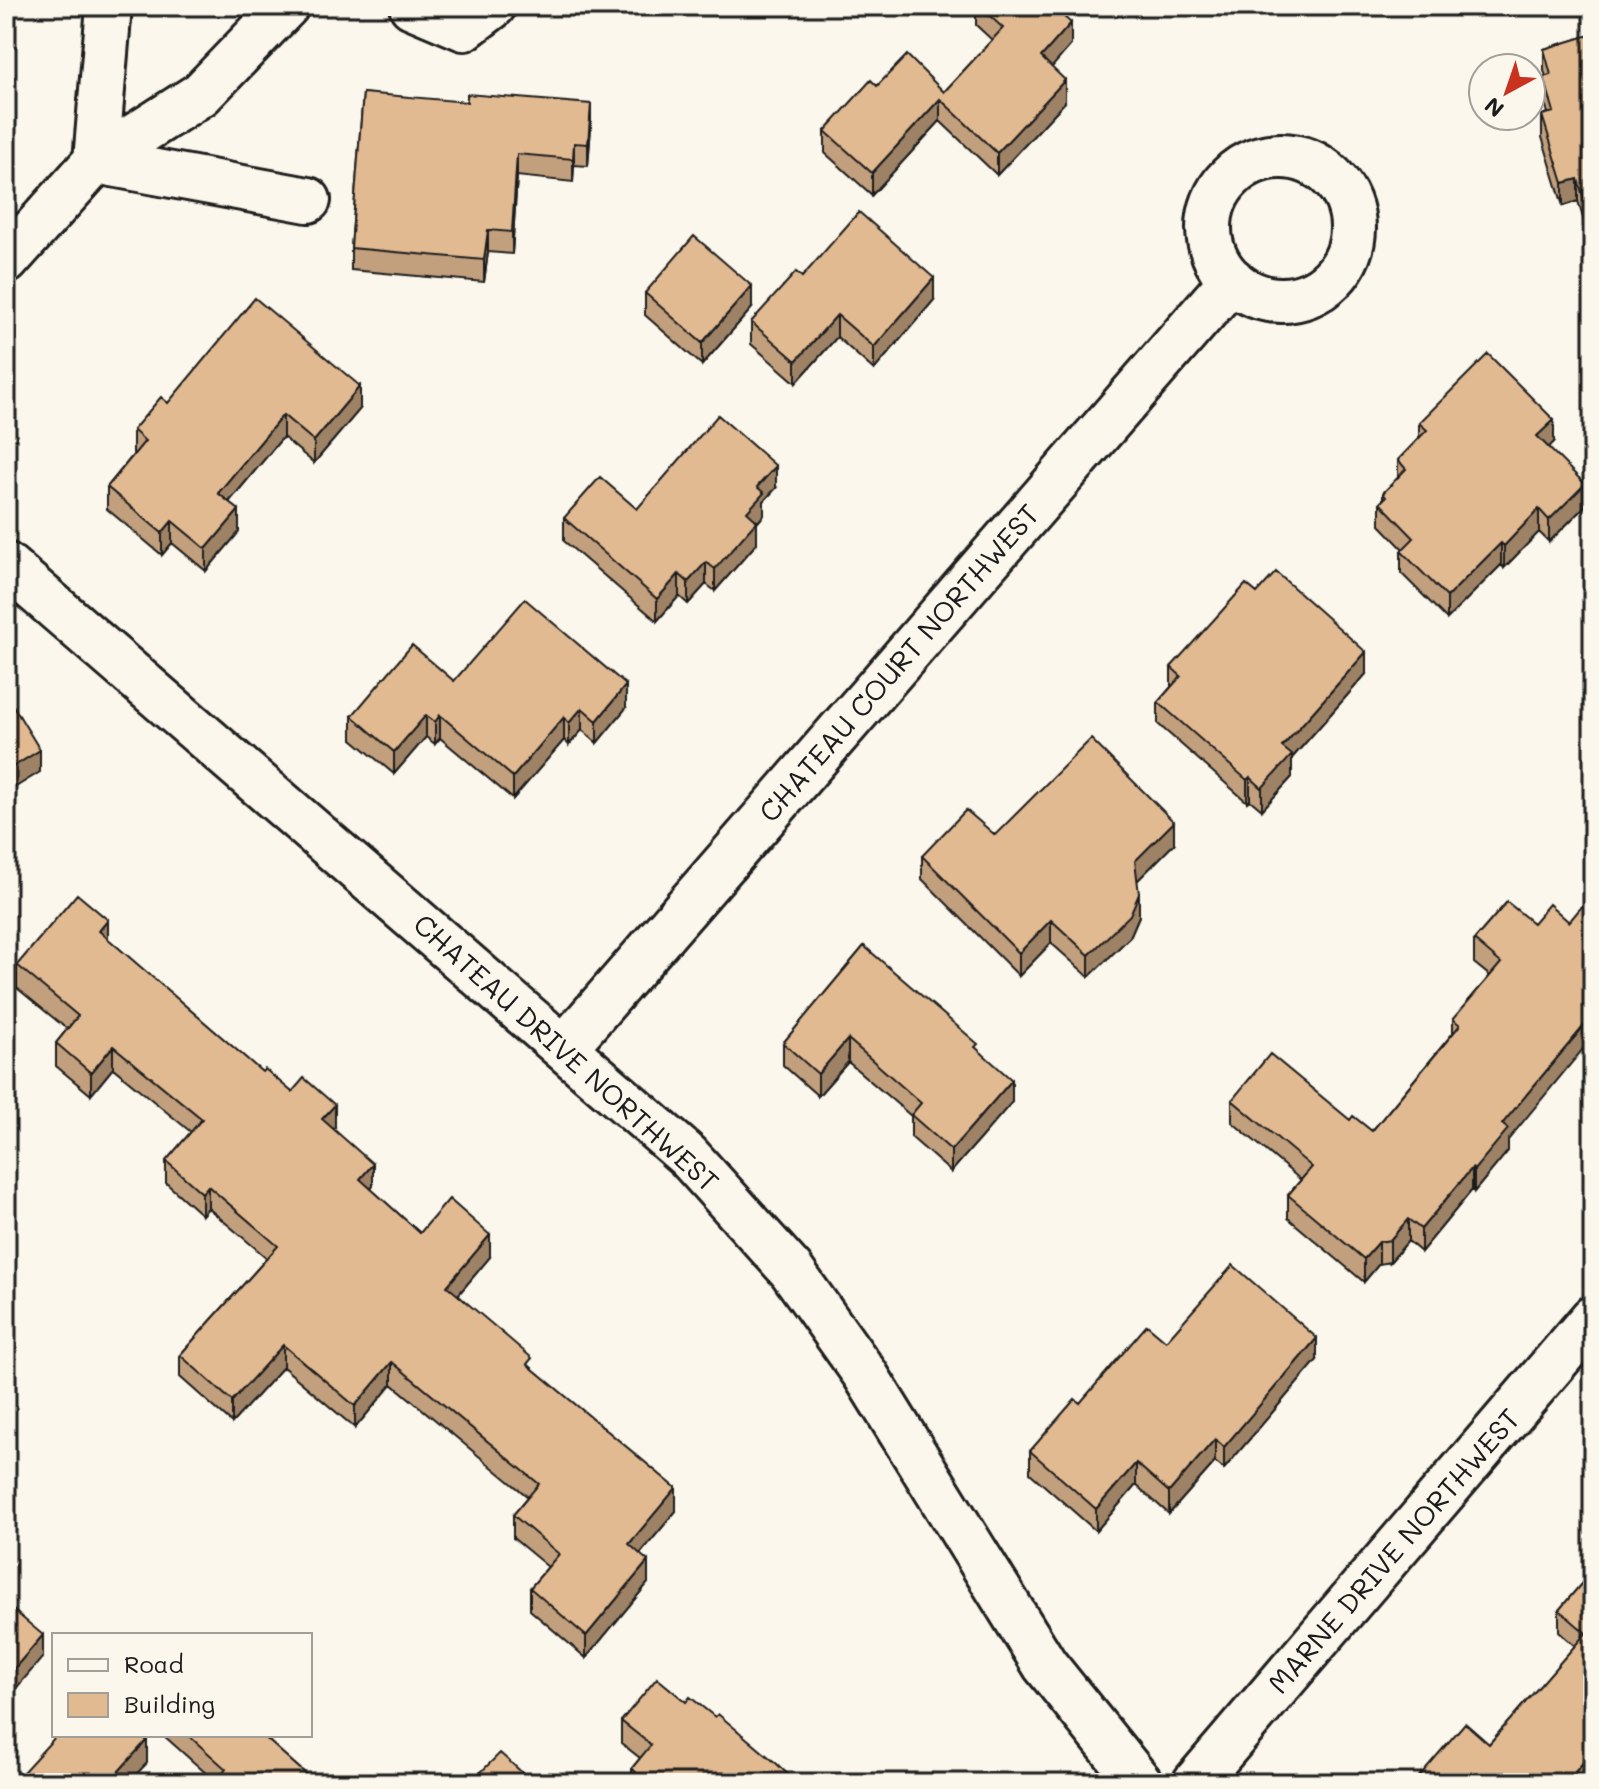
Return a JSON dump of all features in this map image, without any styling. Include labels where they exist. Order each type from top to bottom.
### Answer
[{"type":"street","points":[[96,161],[109,6]]},
{"type":"street","points":[[6,261],[96,161],[201,94],[286,6]]},
{"type":"street","points":[[412,6],[464,28],[493,6]]},
{"type":"street","points":[[96,161],[308,200]]},
{"type":"street","name":"CHATEAU COURT NORTHWEST","points":[[565,1047],[1232,280]]},
{"type":"street","name":"CHATEAU DRIVE NORTHWEST","points":[[6,565],[688,1156],[791,1270],[865,1374],[1045,1665],[1140,1783]]},
{"type":"street","name":"MARNE DRIVE NORTHWEST","points":[[1195,1783],[1593,1318]]},
{"type":"building","points":[[979,6],[1052,6],[1071,23],[1041,57],[1065,80],[997,153],[940,99],[872,173],[825,131],[871,80],[877,86],[907,55],[944,92],[1003,28]]},
{"type":"building","points":[[1593,34],[1593,230],[1578,179],[1563,183],[1547,131],[1547,114],[1554,112],[1547,88],[1547,76],[1551,75],[1544,49]]},
{"type":"building","points":[[363,93],[467,102],[467,94],[591,104],[588,144],[574,143],[573,159],[517,154],[512,232],[488,230],[484,260],[351,248]]},
{"type":"building","points":[[859,212],[934,278],[874,347],[837,315],[796,361],[751,322],[796,272],[802,277]]},
{"type":"building","points":[[694,236],[752,286],[702,343],[645,293]]},
{"type":"building","points":[[255,298],[360,386],[314,441],[283,415],[218,493],[239,510],[206,549],[172,521],[162,533],[107,487],[145,441],[133,430],[161,397],[168,403]]},
{"type":"building","points":[[1488,354],[1554,420],[1537,436],[1585,484],[1549,520],[1539,509],[1504,546],[1501,543],[1447,597],[1401,551],[1414,538],[1380,503],[1386,497],[1383,493],[1406,469],[1398,460],[1427,430],[1419,423]]},
{"type":"building","points":[[718,415],[776,466],[757,487],[764,493],[747,512],[757,521],[715,569],[706,562],[688,582],[679,574],[657,599],[564,518],[600,477],[637,509]]},
{"type":"building","points":[[1276,572],[1366,652],[1282,747],[1292,755],[1262,788],[1250,777],[1247,780],[1158,702],[1181,676],[1171,667],[1246,584],[1257,593]]},
{"type":"building","points":[[525,599],[626,685],[597,721],[582,708],[569,723],[564,717],[513,777],[440,715],[435,722],[426,715],[394,752],[352,716],[412,645],[454,681]]},
{"type":"building","points":[[6,694],[40,750],[6,771]]},
{"type":"building","points":[[1091,739],[1174,822],[1135,861],[1139,894],[1130,915],[1089,955],[1051,920],[1019,953],[922,856],[966,810],[995,835]]},
{"type":"building","points":[[1593,893],[1593,1015],[1502,1124],[1508,1129],[1421,1229],[1408,1219],[1390,1240],[1379,1242],[1364,1259],[1288,1195],[1312,1167],[1232,1100],[1270,1054],[1350,1120],[1353,1116],[1372,1131],[1460,1025],[1453,1019],[1501,963],[1474,940],[1507,902],[1533,923],[1549,904],[1569,922]]},
{"type":"building","points":[[77,894],[108,920],[99,931],[262,1072],[265,1069],[292,1092],[304,1078],[335,1105],[322,1119],[373,1164],[360,1179],[420,1233],[449,1199],[490,1235],[447,1286],[532,1358],[527,1364],[676,1488],[629,1544],[648,1561],[586,1636],[530,1588],[559,1554],[513,1515],[539,1484],[392,1362],[355,1406],[283,1345],[232,1401],[180,1355],[278,1246],[208,1186],[202,1193],[166,1161],[202,1119],[113,1046],[91,1073],[56,1043],[78,1016],[17,965]]},
{"type":"building","points":[[864,946],[978,1044],[975,1047],[1012,1080],[951,1150],[911,1115],[921,1103],[848,1039],[818,1074],[783,1043]]},
{"type":"building","points":[[1233,1265],[1317,1338],[1224,1447],[1215,1439],[1169,1492],[1136,1463],[1096,1509],[1030,1451],[1075,1399],[1080,1403],[1147,1325],[1166,1341]]},
{"type":"building","points":[[1593,1570],[1593,1751],[1575,1772],[1588,1783],[1419,1783],[1416,1780],[1465,1723],[1489,1744],[1586,1633],[1559,1610]]},
{"type":"building","points":[[6,1604],[43,1635],[6,1678]]},
{"type":"building","points":[[657,1678],[686,1702],[690,1697],[715,1717],[718,1714],[797,1783],[645,1783],[632,1768],[651,1745],[621,1721]]},
{"type":"building","points":[[55,1737],[143,1737],[147,1740],[108,1783],[13,1783]]},
{"type":"building","points":[[190,1737],[264,1737],[316,1783],[225,1783],[219,1778],[226,1769]]},
{"type":"building","points":[[500,1753],[534,1783],[470,1783]]}]
